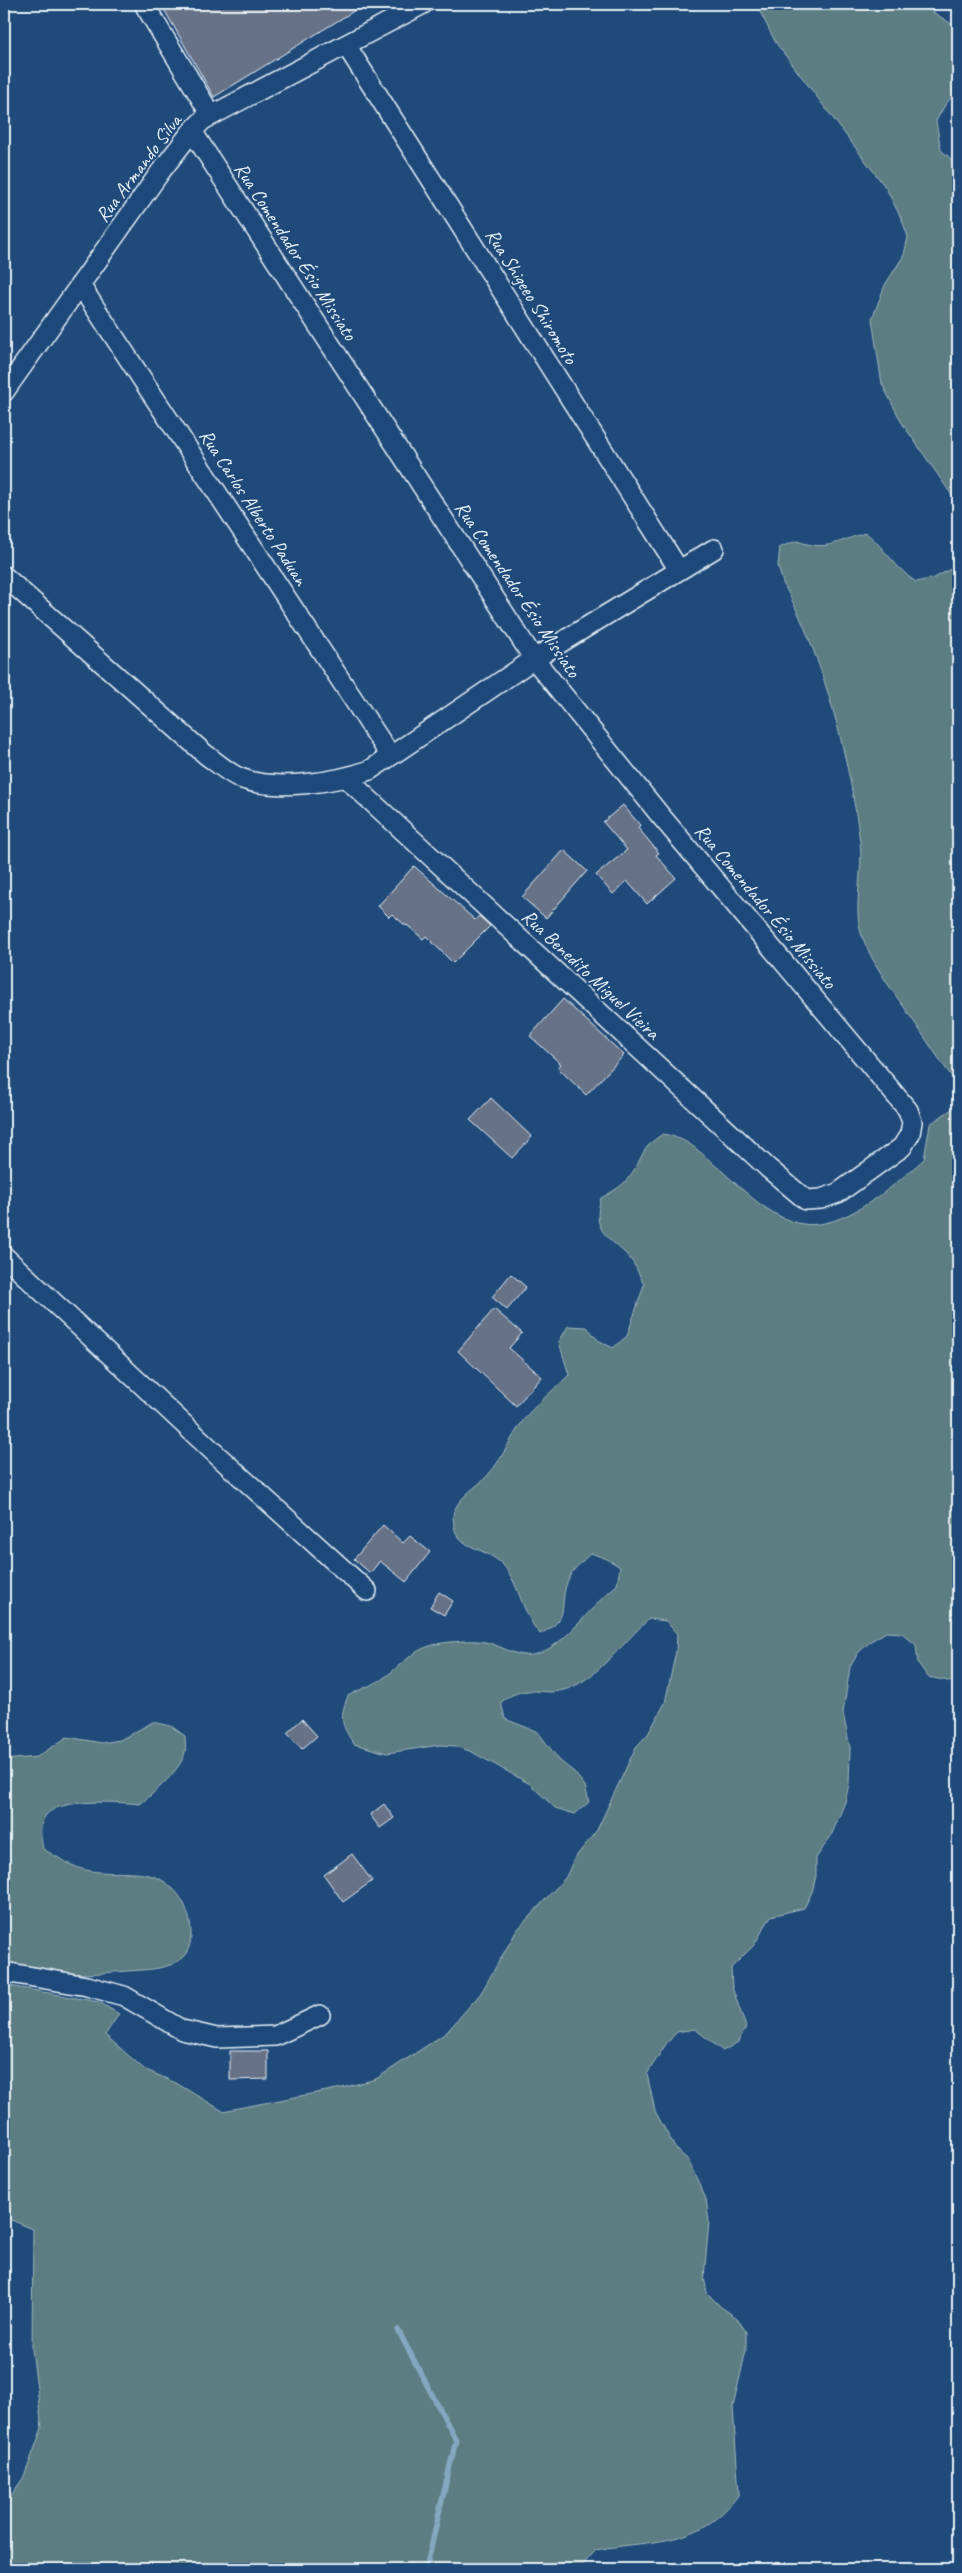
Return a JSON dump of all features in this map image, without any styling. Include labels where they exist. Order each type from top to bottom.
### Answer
[{"type":"street","points":[[144,4],[211,115]]},
{"type":"street","name":"Rua Armando Silva","points":[[4,392],[192,131],[211,115],[420,5]]},
{"type":"street","name":"Rua Shigeeo Shiromoto","points":[[346,45],[679,570]]},
{"type":"street","name":"Rua Comendador Ésio Missiato","points":[[192,131],[534,659],[660,815],[908,1110],[912,1122],[910,1134],[902,1147],[838,1193],[821,1199],[806,1200]]},
{"type":"street","name":"Rua Carlos Alberto Paduan","points":[[80,284],[390,755]]},
{"type":"street","points":[[4,576],[205,754],[240,778],[266,784],[346,778],[370,770],[534,659],[714,549]]},
{"type":"street","name":"Rua Benedito Miguel Vieira","points":[[346,778],[768,1168],[806,1200]]},
{"type":"street","points":[[4,1256],[367,1591]]},
{"type":"street","points":[[4,1972],[87,1986],[124,1996],[182,2030],[217,2038],[275,2036],[320,2015]]},
{"type":"green space","points":[[756,4],[920,4],[958,28],[958,90],[945,105],[936,121],[941,150],[958,165],[958,504],[902,423],[882,384],[872,319],[885,285],[904,255],[908,237],[902,220],[886,188],[776,43]]},
{"type":"green space","points":[[866,533],[902,571],[916,582],[934,578],[958,565],[958,1085],[886,982],[862,936],[858,914],[861,865],[860,842],[842,743],[822,675],[797,611],[783,583],[778,566],[780,547],[797,541],[817,546],[832,544]]},
{"type":"green space","points":[[958,1105],[958,1683],[928,1677],[918,1663],[916,1645],[902,1633],[886,1632],[871,1641],[858,1653],[850,1667],[843,1713],[850,1748],[849,1784],[845,1802],[831,1836],[816,1858],[816,1876],[812,1892],[804,1908],[771,1916],[754,1945],[731,1968],[732,1987],[746,2027],[738,2042],[723,2051],[695,2029],[677,2032],[666,2044],[647,2074],[655,2111],[675,2148],[688,2160],[706,2199],[709,2222],[704,2277],[707,2293],[721,2307],[737,2318],[746,2332],[746,2350],[733,2407],[739,2494],[724,2511],[708,2524],[692,2533],[656,2542],[596,2550],[579,2569],[4,2569],[4,2505],[24,2477],[42,2428],[32,2349],[33,2229],[4,2217],[4,1985],[99,2002],[119,2014],[105,2035],[144,2069],[176,2083],[223,2111],[342,2088],[376,2079],[446,2033],[481,1993],[517,1930],[566,1877],[574,1859],[597,1830],[636,1747],[648,1734],[665,1703],[676,1651],[677,1634],[666,1621],[649,1619],[600,1668],[578,1684],[558,1691],[519,1692],[501,1702],[505,1719],[538,1732],[559,1760],[574,1772],[585,1786],[589,1802],[575,1814],[555,1808],[530,1784],[472,1752],[456,1746],[440,1745],[387,1753],[354,1744],[344,1726],[343,1710],[348,1696],[381,1680],[421,1649],[429,1646],[451,1642],[477,1641],[492,1644],[519,1654],[533,1655],[540,1653],[561,1640],[617,1585],[620,1567],[607,1559],[591,1553],[578,1565],[570,1576],[565,1589],[562,1611],[557,1623],[540,1634],[530,1620],[517,1588],[503,1565],[495,1558],[464,1542],[455,1530],[453,1518],[457,1505],[493,1468],[530,1412],[569,1375],[559,1342],[568,1326],[587,1327],[598,1340],[613,1348],[627,1336],[644,1285],[629,1257],[606,1236],[599,1225],[598,1217],[601,1198],[624,1183],[646,1148],[663,1134],[673,1136],[688,1143],[748,1195],[777,1215],[798,1223],[814,1224],[831,1221],[866,1205],[898,1182],[924,1159],[930,1124]]},
{"type":"green space","points":[[153,1722],[171,1726],[185,1736],[183,1759],[173,1773],[140,1804],[90,1802],[63,1806],[53,1810],[43,1819],[41,1832],[43,1849],[85,1870],[139,1873],[165,1882],[180,1897],[188,1916],[191,1930],[190,1943],[186,1953],[180,1960],[161,1968],[92,1974],[54,1971],[4,1962],[4,1760],[37,1757],[67,1737],[102,1743],[120,1740]]},
{"type":"building","points":[[161,4],[365,4],[214,97]]},
{"type":"building","points":[[623,805],[640,825],[638,828],[659,853],[656,855],[676,878],[647,904],[627,881],[613,894],[596,875],[627,850],[603,822]]},
{"type":"building","points":[[564,850],[587,871],[546,918],[522,897]]},
{"type":"building","points":[[414,866],[475,920],[479,916],[490,926],[453,963],[426,936],[423,939],[392,914],[389,917],[378,906]]},
{"type":"building","points":[[563,999],[624,1055],[586,1095],[558,1068],[561,1064],[530,1036]]},
{"type":"building","points":[[491,1098],[532,1137],[512,1158],[470,1120]]},
{"type":"building","points":[[511,1274],[526,1287],[507,1310],[492,1297]]},
{"type":"building","points":[[494,1309],[522,1333],[509,1348],[542,1377],[516,1406],[458,1351]]},
{"type":"building","points":[[383,1525],[403,1543],[410,1536],[430,1552],[406,1582],[380,1561],[370,1573],[354,1559]]},
{"type":"building","points":[[439,1592],[453,1601],[444,1615],[430,1607]]},
{"type":"building","points":[[302,1719],[317,1736],[302,1749],[287,1733]]},
{"type":"building","points":[[384,1804],[394,1818],[380,1828],[370,1815]]},
{"type":"building","points":[[352,1854],[372,1881],[343,1902],[324,1875]]},
{"type":"building","points":[[230,2051],[268,2051],[268,2079],[230,2080]]},
{"type":"waterway","points":[[398,2330],[456,2440],[426,2569]]}]
